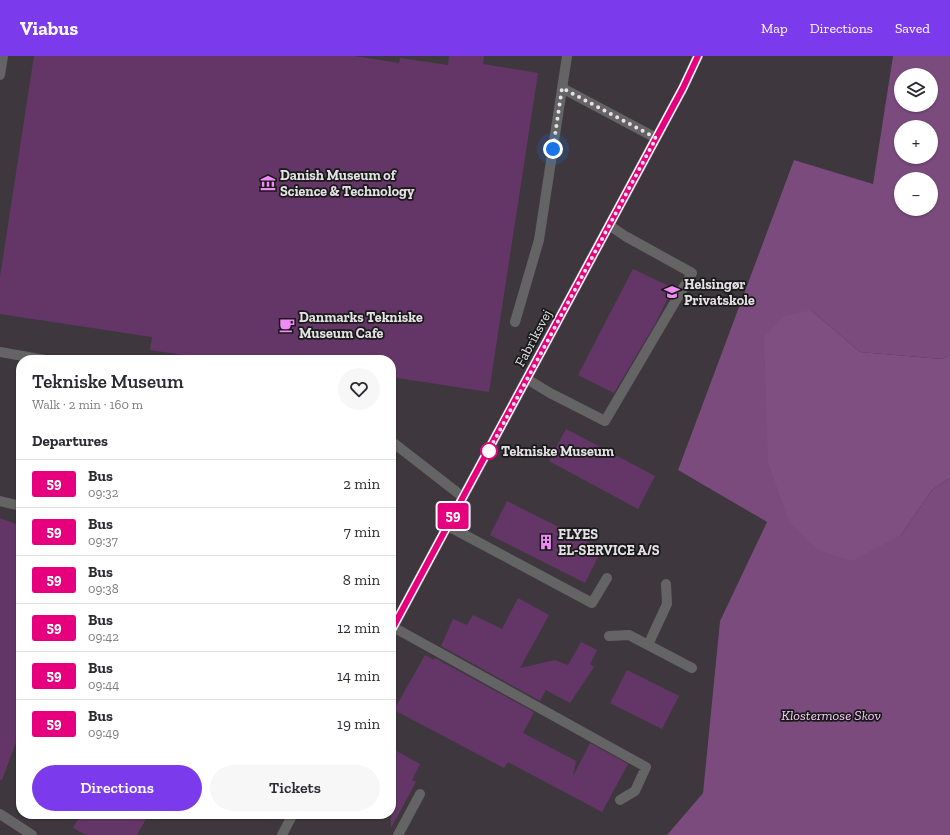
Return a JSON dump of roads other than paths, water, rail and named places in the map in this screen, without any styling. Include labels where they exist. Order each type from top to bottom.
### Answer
[{"type":"street","points":[[0,76],[3,56]]},
{"type":"street","points":[[515,322],[539,240],[567,56]]},
{"type":"street","name":"Fabriksvej","points":[[396,622],[683,88],[698,56]]},
{"type":"street","points":[[562,88],[656,138]]},
{"type":"street","points":[[527,379],[550,393],[605,421],[692,273],[625,236],[609,225]]},
{"type":"street","points":[[0,352],[17,355]]},
{"type":"street","points":[[396,446],[463,497]]},
{"type":"street","points":[[0,501],[16,505]]},
{"type":"street","points":[[448,526],[592,603],[606,578]]},
{"type":"street","points":[[648,645],[667,604],[666,584]]},
{"type":"street","points":[[396,631],[646,767],[635,791],[620,800]]},
{"type":"street","points":[[609,636],[629,635],[692,668]]},
{"type":"street","points":[[398,835],[420,794]]},
{"type":"street","points":[[1,817],[32,835]]},
{"type":"street","points":[[282,835],[290,819]]},
{"type":"place","name":"Danish Museum of Science & Technology","points":[[268,183]]},
{"type":"place","name":"Helsingør Privatskole","points":[[672,292]]},
{"type":"place","name":"Danmarks Tekniske Museum Cafe","points":[[287,325]]},
{"type":"place","name":"Tekniske Museum","points":[[489,451]]},
{"type":"place","name":"FLYES EL-SERVICE A/S","points":[[546,542]]},
{"type":"park label","name":"Klostermose Skov","points":[[831,715]]}]
